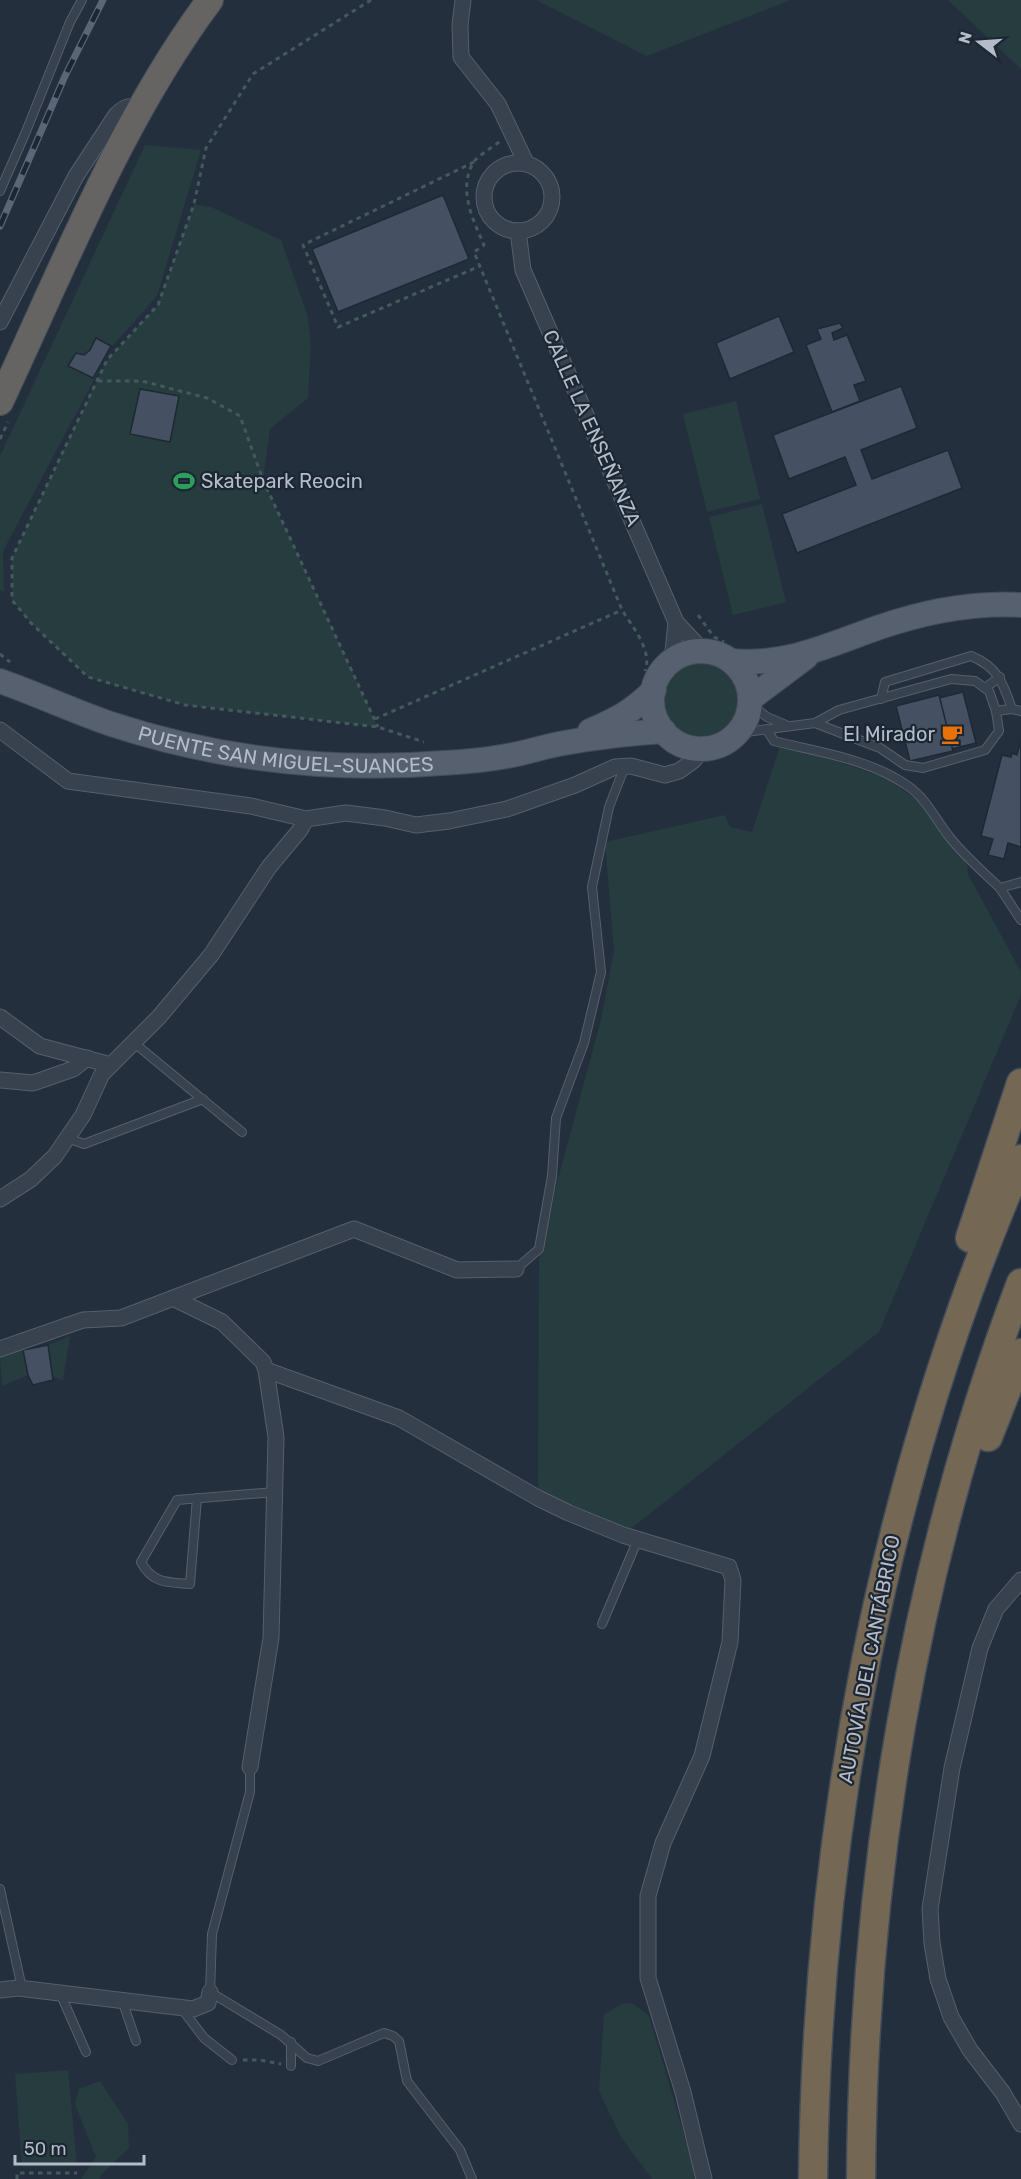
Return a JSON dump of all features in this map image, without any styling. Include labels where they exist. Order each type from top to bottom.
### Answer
[{"type":"highway","points":[[0,402],[105,177],[140,109],[210,0]]},
{"type":"highway","points":[[826,1926],[830,1833],[843,1720],[883,1536],[935,1347],[1021,1083]]},
{"type":"highway","name":"AUTOVÍA DEL CANTÁBRICO","points":[[813,2179],[814,2104],[826,1926],[850,1746],[874,1620],[891,1544],[945,1361],[976,1272],[1021,1159]]},
{"type":"highway","points":[[861,2179],[865,2025],[874,1917],[886,1814],[910,1678],[929,1588],[963,1458],[988,1376],[1021,1283]]},
{"type":"highway","points":[[874,1917],[893,1808],[939,1599],[970,1487],[1021,1353]]},
{"type":"main road","points":[[731,661],[753,663],[811,653],[878,627],[931,612],[997,603],[1021,605]]},
{"type":"main road","points":[[649,683],[654,712],[664,731],[681,745],[703,749],[722,744],[738,733],[746,719],[750,701],[745,678],[731,661],[718,654],[703,651],[687,653],[672,660]]},
{"type":"main road","points":[[750,701],[811,653]]},
{"type":"main road","name":"PUENTE SAN MIGUEL-SUANCES","points":[[563,743],[618,719],[636,708],[649,683],[657,679],[672,660]]},
{"type":"main road","name":"PUENTE SAN MIGUEL-SUANCES","points":[[7,677],[84,715],[158,738],[218,752],[265,759],[354,766],[432,764],[506,756],[563,743],[664,731]]},
{"type":"street","points":[[463,0],[460,25],[461,57],[498,104],[526,163]]},
{"type":"street","points":[[0,322],[76,176],[116,115],[124,107],[131,106],[140,109]]},
{"type":"street","points":[[526,163],[542,172],[549,181],[552,204],[540,224],[530,229],[508,230],[490,218],[485,209],[484,187],[489,178],[505,164],[526,163]]},
{"type":"street","name":"CALLE LA ENSEÑANZA","points":[[518,231],[523,270],[676,622],[703,651]]},
{"type":"street","name":"CALLE LA ENSEÑANZA","points":[[672,660],[676,622]]},
{"type":"street","points":[[0,730],[68,781],[251,806],[306,819],[346,813],[416,825],[507,809],[574,785],[615,767],[631,766],[665,775],[679,771],[693,761],[703,749]]},
{"type":"street","points":[[0,1199],[32,1179],[55,1156],[83,1115],[102,1074],[159,1017],[211,955],[269,867],[300,830],[306,819]]},
{"type":"street","points":[[0,1017],[40,1046],[111,1065]]},
{"type":"street","points":[[0,1080],[33,1083],[73,1069],[87,1058]]},
{"type":"street","points":[[0,1349],[83,1320],[121,1318],[354,1229],[457,1270],[516,1269]]},
{"type":"street","points":[[173,1298],[222,1322],[263,1362],[266,1370],[276,1437],[271,1638],[250,1767]]},
{"type":"street","points":[[266,1370],[399,1418],[538,1498],[569,1513],[638,1539],[729,1568],[733,1580],[730,1642],[702,1756],[663,1843],[648,1896],[648,1978],[683,2092],[704,2179]]},
{"type":"street","points":[[1021,1580],[996,1609],[980,1647],[952,1768],[930,1909],[932,1943],[938,1979],[951,2017],[970,2050],[1003,2093],[1021,2124]]},
{"type":"street","points":[[0,1990],[22,1988],[193,2009],[207,2004],[210,1992]]},
{"type":"lane","points":[[0,191],[70,22],[82,0]]},
{"type":"lane","points":[[881,699],[885,682],[971,656],[984,661],[1000,677],[1017,710],[996,711]]},
{"type":"lane","points":[[985,688],[1000,677]]},
{"type":"lane","points":[[738,733],[815,723],[839,710],[951,679],[975,681],[989,691],[996,711],[999,731],[986,750],[923,768],[905,765],[880,748],[815,723]]},
{"type":"lane","points":[[750,701],[767,717],[787,726]]},
{"type":"lane","points":[[767,730],[774,741],[844,758],[884,772],[908,786],[922,798],[951,838],[1000,888],[1021,920]]},
{"type":"lane","points":[[516,1269],[539,1249],[552,1176],[556,1118],[584,1043],[601,972],[592,887],[609,807],[625,766]]},
{"type":"lane","points":[[1000,888],[1021,882]]},
{"type":"lane","points":[[133,1042],[242,1132]]},
{"type":"lane","points":[[67,1138],[84,1144],[203,1099]]},
{"type":"lane","points":[[197,1498],[190,1584],[163,1581],[148,1574],[141,1562],[177,1500],[197,1498],[274,1492]]},
{"type":"lane","points":[[602,1624],[638,1539]]},
{"type":"lane","points":[[250,1767],[250,1792],[212,1934],[210,1992],[291,2042],[307,2058],[318,2061],[384,2033],[393,2036],[399,2041],[407,2081],[460,2150],[472,2179]]},
{"type":"lane","points":[[0,1890],[22,1988]]},
{"type":"lane","points":[[60,1993],[86,2052]]},
{"type":"lane","points":[[122,2000],[136,2041]]},
{"type":"lane","points":[[181,2007],[204,2038],[232,2060]]},
{"type":"lane","points":[[291,2042],[291,2066]]},
{"type":"path","points":[[371,0],[253,74],[206,148],[194,204],[158,305],[107,360],[12,558],[12,600],[32,623],[88,677],[185,705],[378,727],[428,744]]},
{"type":"path","points":[[480,266],[338,327],[303,245],[474,162],[513,133]]},
{"type":"path","points":[[474,162],[468,180],[468,208],[484,245],[474,252],[622,610],[642,642],[648,665],[649,683]]},
{"type":"path","points":[[98,381],[142,381],[207,398],[240,416],[263,480],[378,727]]},
{"type":"path","points":[[375,719],[622,610]]},
{"type":"path","points":[[0,654],[7,677]]},
{"type":"path","points":[[232,2060],[260,2060],[291,2066]]},
{"type":"path","points":[[17,2179],[17,2173],[77,2172]]},
{"type":"green space","points":[[536,0],[791,0],[647,56]]},
{"type":"green space","points":[[948,0],[1021,0],[1021,69]]},
{"type":"green space","points":[[145,145],[201,150],[157,296],[107,352],[3,551],[4,592],[0,590],[0,456]]},
{"type":"green space","points":[[194,204],[211,207],[281,240],[307,314],[311,343],[308,398],[270,429],[263,480],[378,727],[185,705],[88,677],[31,623],[12,600],[12,558],[107,360],[158,305]]},
{"type":"green space","points":[[736,401],[760,499],[707,512],[683,414]]},
{"type":"green space","points":[[762,504],[786,602],[733,615],[709,517]]},
{"type":"green space","points":[[700,661],[714,664],[727,672],[735,685],[738,699],[735,713],[727,726],[714,734],[700,737],[686,734],[673,726],[665,713],[662,699],[665,685],[673,672],[686,664]]},
{"type":"green space","points":[[780,746],[887,778],[921,803],[967,864],[968,874],[1021,972],[1021,995],[879,1332],[623,1535],[538,1498],[539,1249],[601,1020],[614,951],[605,842],[725,815],[730,827],[752,832]]},
{"type":"green space","points":[[70,1336],[63,1380],[53,1377],[48,1345]]},
{"type":"green space","points":[[23,1350],[28,1375],[2,1386],[0,1357]]},
{"type":"green space","points":[[632,2003],[649,2016],[694,2168],[695,2179],[652,2179],[621,2137],[599,2091],[604,2014],[622,2004]]},
{"type":"green space","points":[[68,2070],[77,2166],[22,2167],[15,2074]]},
{"type":"green space","points":[[100,2081],[128,2124],[129,2148],[101,2175],[100,2179],[81,2179],[96,2157],[75,2104],[79,2089]]},
{"type":"building","points":[[443,195],[469,259],[338,312],[312,249]]},
{"type":"building","points":[[779,316],[794,352],[730,379],[716,343]]},
{"type":"building","points":[[840,323],[843,328],[832,333],[834,340],[847,335],[866,381],[854,385],[860,401],[832,412],[806,345],[821,339],[817,329]]},
{"type":"building","points":[[96,338],[111,346],[93,378],[68,366],[76,353],[84,355],[90,350]]},
{"type":"building","points":[[901,386],[917,428],[861,450],[872,479],[948,450],[962,488],[797,553],[782,514],[856,485],[845,457],[789,479],[773,435]]},
{"type":"building","points":[[140,389],[179,396],[170,442],[130,434]]},
{"type":"building","points":[[963,692],[976,743],[952,749],[939,698]]},
{"type":"building","points":[[939,695],[953,751],[910,761],[896,706]]},
{"type":"building","points":[[1021,740],[1021,847],[1008,843],[1004,859],[988,855],[993,839],[981,836],[1002,755],[1011,757],[1012,753],[1017,755]]},
{"type":"building","points":[[48,1345],[53,1380],[33,1385],[28,1375],[23,1350]]},
{"type":"railway","points":[[0,226],[65,76],[103,0]]},
{"type":"place","name":"Skatepark Reocin","points":[[184,481]]},
{"type":"place","name":"El Mirador","points":[[952,734]]}]
